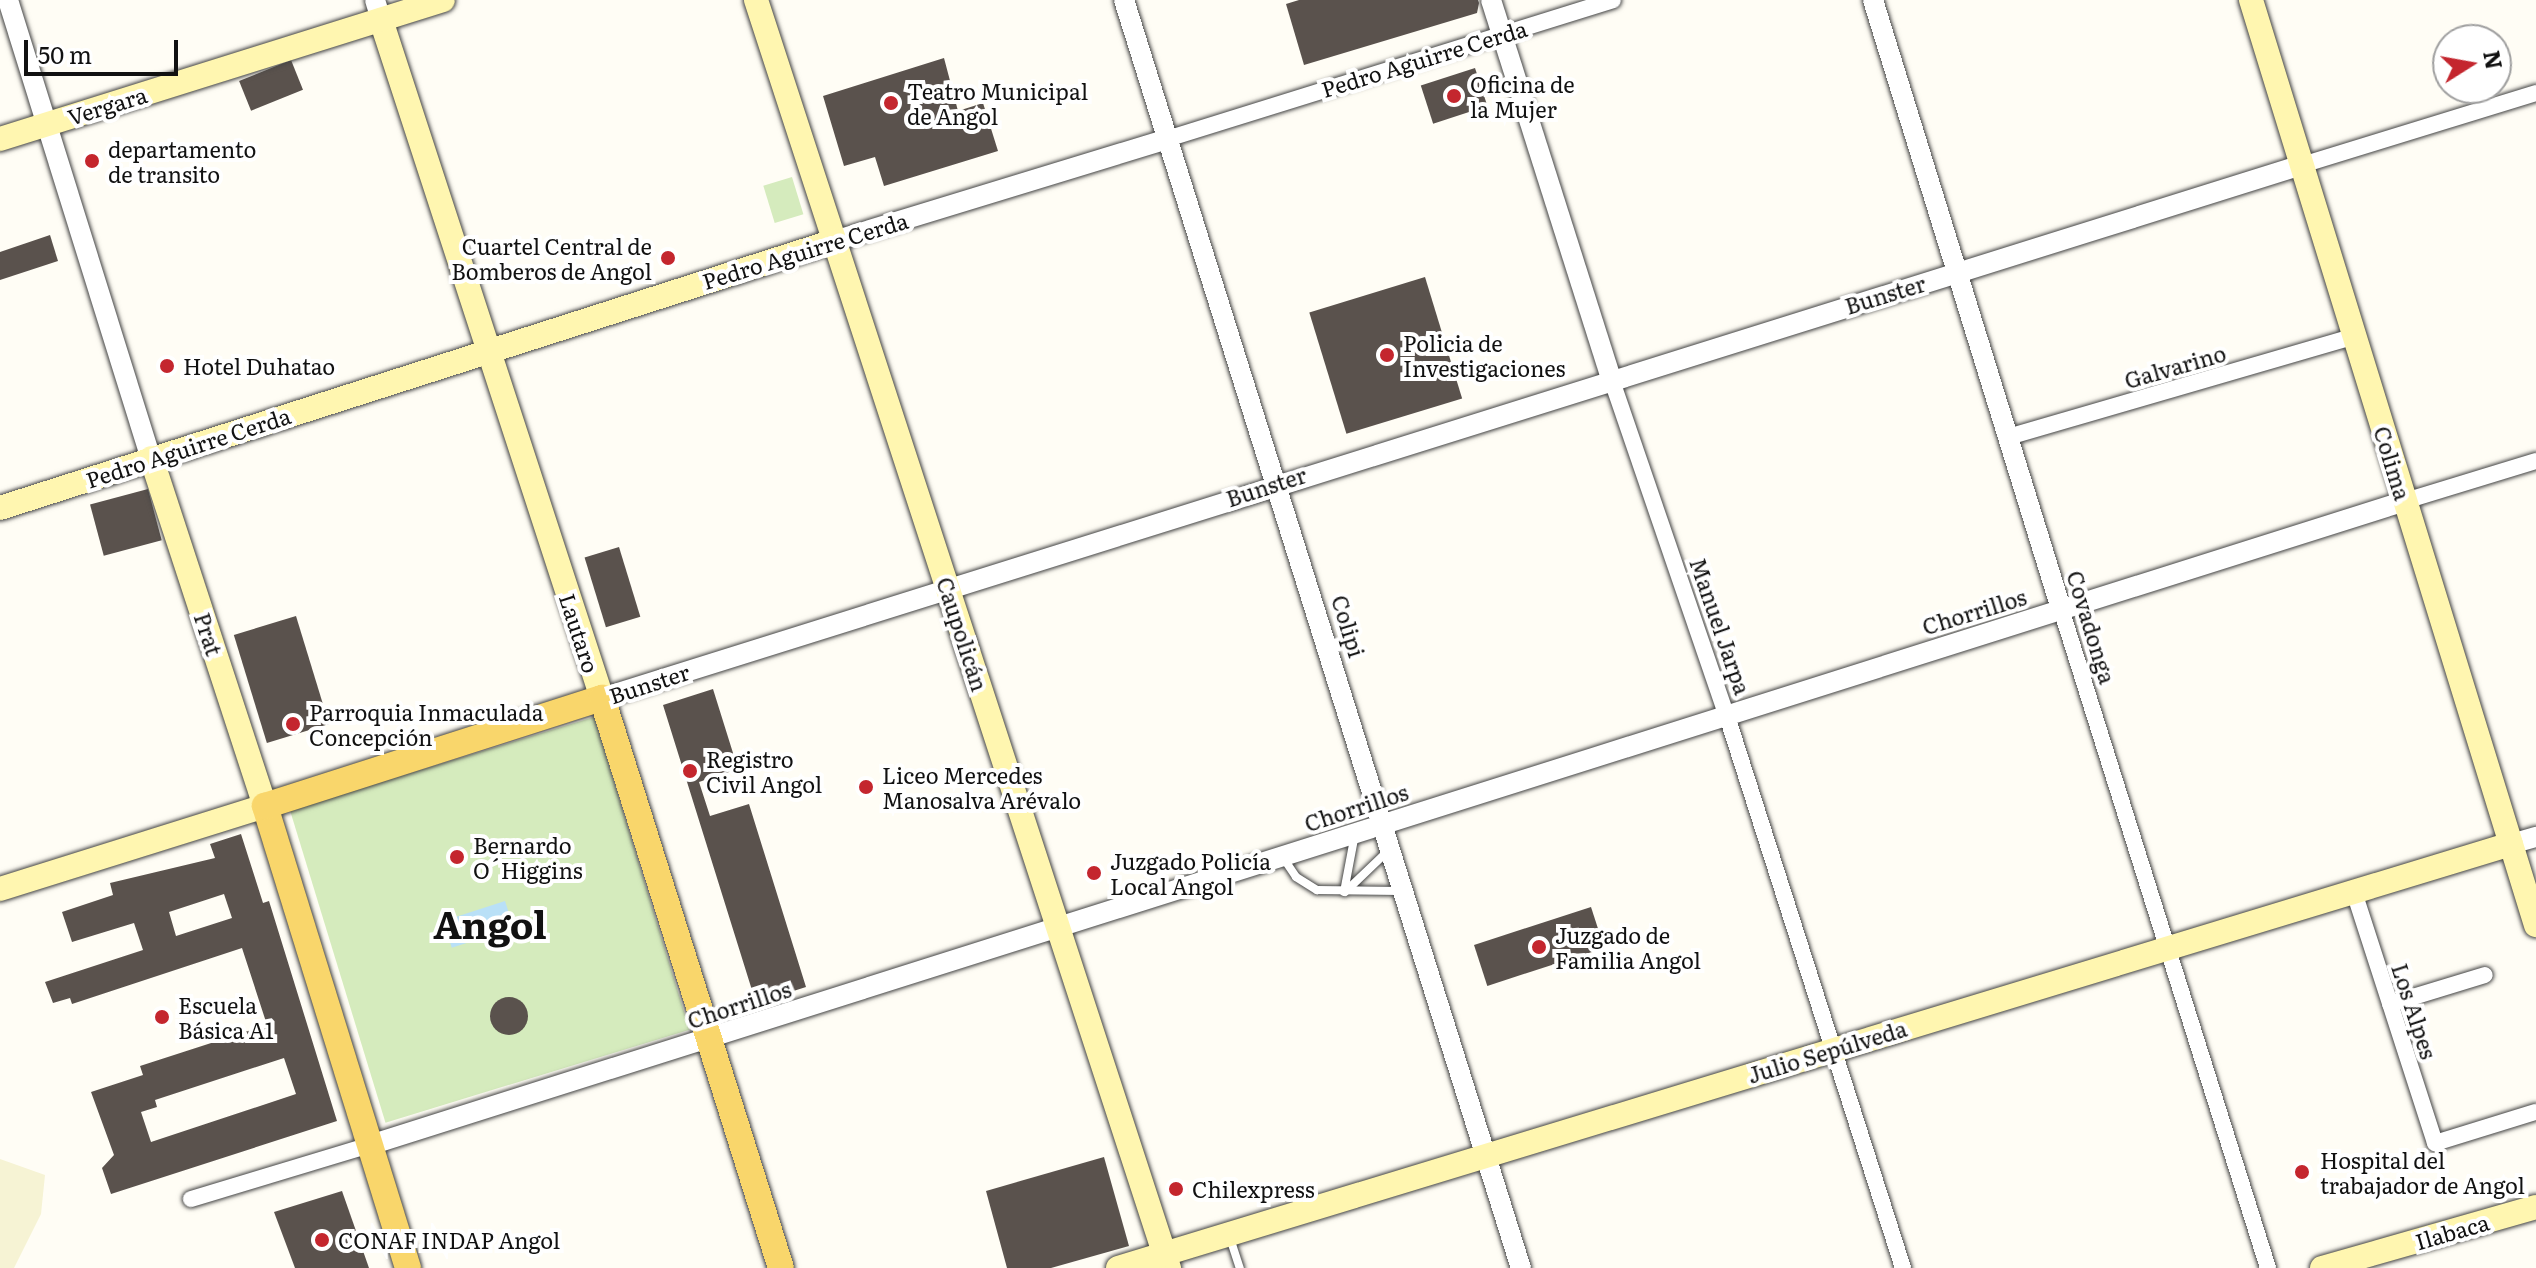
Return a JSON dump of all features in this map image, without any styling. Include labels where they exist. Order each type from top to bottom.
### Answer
[{"type":"main road","name":"Vergara","points":[[0,139],[378,10],[443,0]]},
{"type":"main road","name":"Caupolicán","points":[[756,0],[1167,1261]]},
{"type":"main road","name":"Colima","points":[[2251,0],[2536,925]]},
{"type":"main road","name":"Lautaro","points":[[378,10],[602,698],[781,1268]]},
{"type":"main road","name":"Pedro Aguirre Cerda","points":[[0,508],[834,241]]},
{"type":"main road","name":"Prat","points":[[151,458],[265,806],[408,1268]]},
{"type":"main road","name":"Bunster","points":[[0,889],[602,698]]},
{"type":"main road","name":"Julio Sepúlveda","points":[[1118,1268],[1167,1261],[1229,1234],[1486,1154],[1835,1050],[2168,945],[2511,844]]},
{"type":"main road","name":"Ilabaca","points":[[2322,1268],[2536,1207]]},
{"type":"street","name":"Prat","points":[[8,0],[151,458]]},
{"type":"street","name":"Colipi","points":[[1124,0],[1279,481],[1521,1268]]},
{"type":"street","name":"Manuel Jarpa","points":[[1491,0],[1611,378],[1726,713],[1903,1268]]},
{"type":"street","name":"Pedro Aguirre Cerda","points":[[834,241],[1613,0]]},
{"type":"street","name":"Covadonga","points":[[1873,0],[2268,1268]]},
{"type":"street","name":"Bunster","points":[[602,698],[1279,481],[2536,93]]},
{"type":"street","name":"Galvarino","points":[[2008,437],[2355,336]]},
{"type":"street","name":"Chorrillos","points":[[191,1199],[709,1039],[1726,713],[2536,461]]},
{"type":"street","name":"Julio Sepúlveda","points":[[2511,844],[2536,837]]},
{"type":"street","name":"Los Alpes","points":[[2354,892],[2435,1143],[2535,1112]]},
{"type":"street","points":[[2390,1004],[2485,975]]},
{"type":"lane","points":[[1344,892],[1355,833]]},
{"type":"lane","points":[[1344,892],[1391,847]]},
{"type":"lane","points":[[1282,856],[1305,884],[1344,892],[1404,892]]},
{"type":"lane","points":[[1229,1234],[1240,1268]]},
{"type":"shaded area","points":[[0,1159],[45,1175],[41,1214],[14,1268],[0,1268]]},
{"type":"green space","points":[[792,177],[803,214],[775,223],[763,186]]},
{"type":"green space","points":[[594,717],[690,1030],[386,1123],[290,810]]},
{"type":"water","points":[[505,901],[514,928],[452,948],[443,921]]},
{"type":"building","points":[[1299,0],[1478,0],[1479,3],[1477,13],[1304,65],[1286,4]]},
{"type":"building","points":[[944,58],[958,111],[983,103],[998,151],[884,186],[875,157],[844,166],[823,96]]},
{"type":"building","points":[[291,60],[303,90],[251,111],[239,81]]},
{"type":"building","name":"Oficina de la Mujer","points":[[1475,68],[1487,106],[1433,124],[1421,86]]},
{"type":"building","points":[[50,235],[58,261],[0,280],[0,252]]},
{"type":"building","name":"Policia de Investigaciones","points":[[1425,277],[1462,398],[1346,434],[1309,312]]},
{"type":"building","points":[[148,489],[162,540],[104,556],[90,505]]},
{"type":"building","points":[[619,547],[640,617],[606,627],[585,558]]},
{"type":"building","points":[[296,616],[329,724],[267,743],[234,635]]},
{"type":"building","points":[[713,689],[738,769],[699,782],[710,816],[749,804],[806,987],[756,1003],[663,705]]},
{"type":"building","points":[[241,834],[263,903],[269,901],[337,1121],[111,1194],[102,1168],[114,1155],[91,1092],[143,1075],[140,1066],[267,1025],[242,948],[72,1004],[70,998],[53,1003],[45,982],[143,950],[134,923],[72,942],[62,912],[113,895],[110,883],[215,858],[210,844]],"holes":[[[224,894],[232,918],[176,936],[169,912]],[[284,1058],[296,1094],[151,1142],[141,1112],[157,1107],[155,1100]]]},
{"type":"building","name":"Juzgado de Familia Angol","points":[[1591,907],[1604,948],[1487,986],[1474,945]]},
{"type":"building","points":[[509,997],[522,1003],[528,1016],[522,1029],[509,1035],[496,1029],[490,1016],[496,1003]]},
{"type":"building","points":[[1104,1157],[1129,1246],[1051,1268],[1007,1268],[986,1191]]},
{"type":"building","name":"CONAF INDAP Angol","points":[[342,1191],[369,1268],[295,1268],[274,1212]]},
{"type":"place","name":"Oficina de la Mujer","points":[[1454,96]]},
{"type":"place","name":"Teatro Municipal de Angol","points":[[891,103]]},
{"type":"place","name":"departamento de transito","points":[[92,161]]},
{"type":"place","name":"Cuartel Central de Bomberos de Angol","points":[[668,258]]},
{"type":"place","name":"Policia de Investigaciones","points":[[1387,355]]},
{"type":"place","name":"Hotel Duhatao","points":[[167,366]]},
{"type":"place","name":"Parroquia Inmaculada Concepción","points":[[293,724]]},
{"type":"place","name":"Registro Civil Angol","points":[[690,771]]},
{"type":"place","name":"Liceo Mercedes Manosalva Arévalo","points":[[866,787]]},
{"type":"place","name":"Bernardo O´Higgins","points":[[457,857]]},
{"type":"place","name":"Juzgado Policía Local Angol","points":[[1094,873]]},
{"type":"place","name":"Juzgado de Familia Angol","points":[[1539,947]]},
{"type":"place","name":"Escuela Básica A1","points":[[162,1017]]},
{"type":"place","name":"Hospital del trabajador de Angol","points":[[2302,1172]]},
{"type":"place","name":"Chilexpress","points":[[1176,1189]]},
{"type":"place","name":"CONAF INDAP Angol","points":[[322,1240]]},
{"type":"district","name":"Angol","points":[[490,923]]}]
